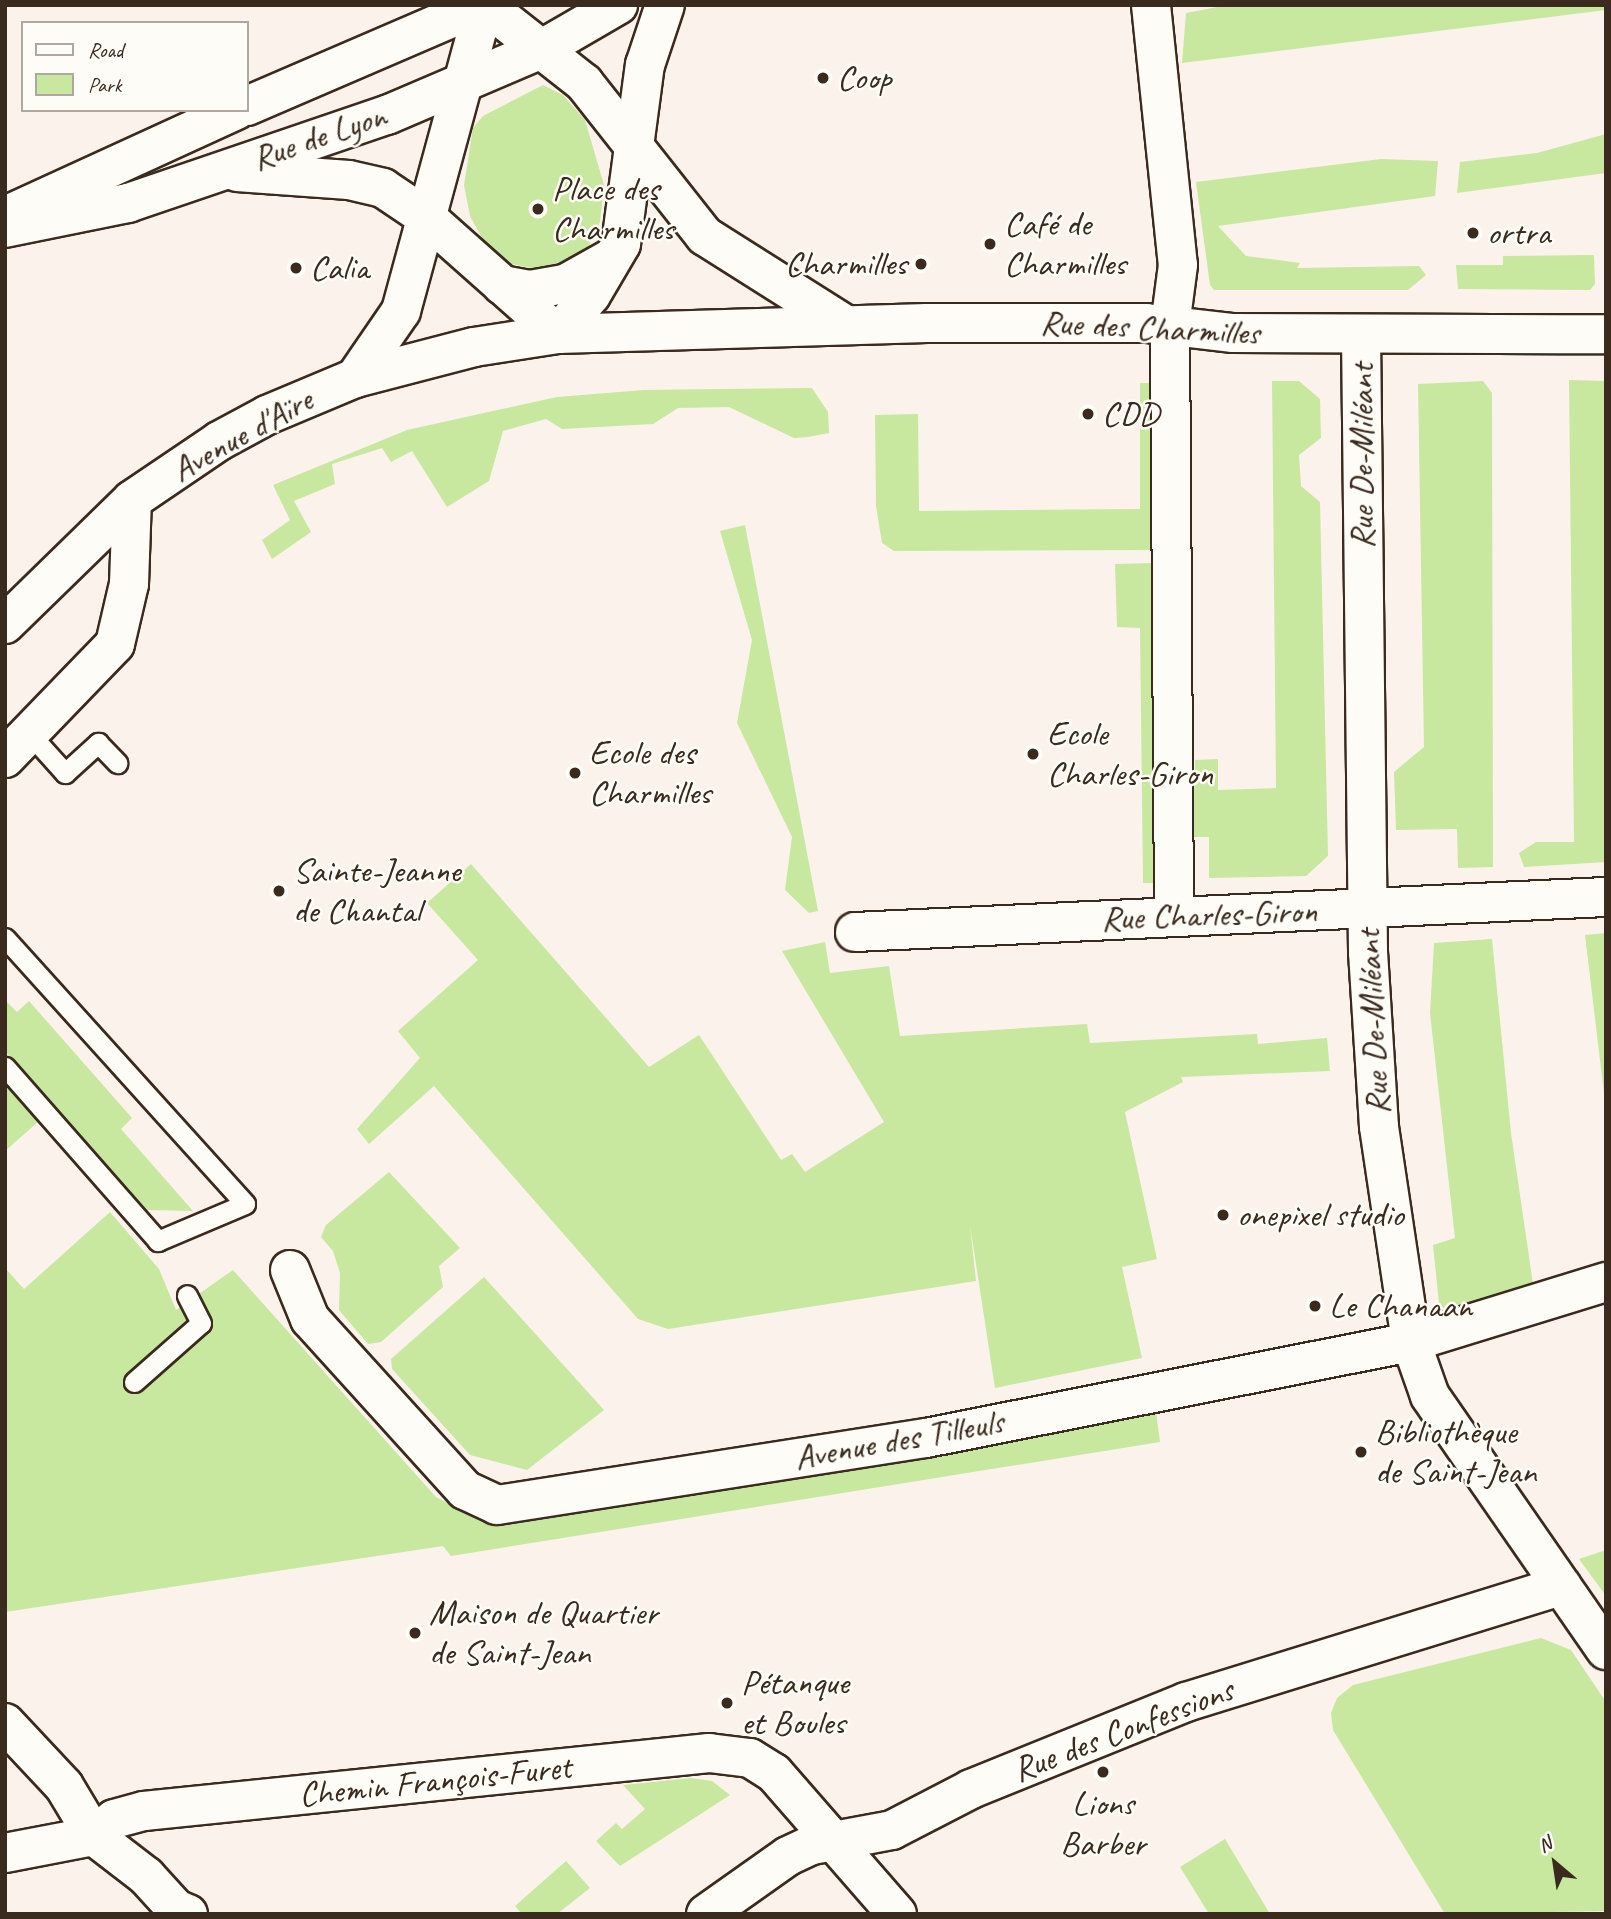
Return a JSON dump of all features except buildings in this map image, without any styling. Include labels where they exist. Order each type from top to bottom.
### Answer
[{"type":"street","points":[[355,378],[401,311],[484,5],[584,83],[705,236],[844,324]]},
{"type":"street","name":"Rue de Lyon","points":[[248,106],[484,5]]},
{"type":"street","name":"Rue de Lyon","points":[[5,229],[128,203],[387,115],[542,49],[618,5]]},
{"type":"street","points":[[355,378],[433,355],[558,334],[616,254],[627,221],[645,65],[665,5]]},
{"type":"street","points":[[1151,5],[1178,265],[1170,326],[1174,915]]},
{"type":"street","name":"Rue de Lyon","points":[[5,216],[232,112]]},
{"type":"street","points":[[221,170],[349,180],[383,188],[426,217],[558,334]]},
{"type":"street","points":[[502,285],[530,290],[565,284],[616,254]]},
{"type":"street","name":"Rue des Charmilles","points":[[558,334],[844,324],[1074,321],[1170,326],[1233,333],[1606,334]]},
{"type":"street","name":"Rue De-Miléant","points":[[1361,334],[1367,908],[1379,1127],[1411,1342],[1430,1396],[1606,1650]]},
{"type":"street","name":"Avenue d'Aïre","points":[[5,624],[132,500],[267,415],[355,378]]},
{"type":"street","name":"Avenue d'Aïre","points":[[17,746],[115,644],[129,584],[132,500]]},
{"type":"street","name":"Rue Charles-Giron","points":[[855,932],[1174,915],[1606,897]]},
{"type":"street","name":"Avenue des Tilleuls","points":[[290,1270],[310,1319],[465,1490],[497,1504],[926,1438],[1411,1342],[1606,1282]]},
{"type":"street","name":"Rue des Confessions","points":[[706,1914],[788,1856],[812,1845],[839,1843],[892,1830],[971,1789],[1186,1702],[1561,1587]]},
{"type":"street","points":[[5,1723],[64,1786],[94,1836],[146,1876],[176,1909],[188,1914]]},
{"type":"street","name":"Chemin François-Furet","points":[[5,1853],[94,1836],[114,1819],[144,1811],[709,1753],[750,1758],[774,1773],[839,1843],[897,1914]]},
{"type":"lane","points":[[17,746],[65,773],[98,743],[117,763]]},
{"type":"lane","points":[[5,938],[245,1204],[159,1241],[5,1067]]},
{"type":"lane","points":[[134,1382],[201,1323],[187,1295]]},
{"type":"green space","points":[[1228,5],[1606,5],[1606,10],[1182,63],[1186,13]]},
{"type":"green space","points":[[543,85],[563,95],[585,120],[604,185],[600,222],[587,250],[567,265],[537,269],[507,263],[488,249],[470,216],[464,185],[473,128],[483,116]]},
{"type":"green space","points":[[1606,134],[1606,173],[1457,193],[1460,162],[1537,153]]},
{"type":"green space","points":[[1381,159],[1438,161],[1435,196],[1218,226],[1246,256],[1300,263],[1297,268],[1419,266],[1426,275],[1408,290],[1214,290],[1210,285],[1196,182]]},
{"type":"green space","points":[[1594,255],[1595,284],[1590,290],[1458,289],[1456,265],[1503,265],[1503,256]]},
{"type":"green space","points":[[1569,380],[1606,381],[1606,862],[1524,867],[1519,853],[1536,842],[1574,842]]},
{"type":"green space","points":[[1272,381],[1299,381],[1320,399],[1321,438],[1299,455],[1301,486],[1320,502],[1328,856],[1306,876],[1209,878],[1209,837],[1193,837],[1195,760],[1218,759],[1218,790],[1276,788]]},
{"type":"green space","points":[[1483,381],[1492,393],[1493,867],[1458,868],[1457,829],[1396,830],[1394,772],[1424,747],[1418,384]]},
{"type":"green space","points":[[1140,383],[1155,383],[1155,550],[894,551],[882,543],[876,506],[875,415],[918,414],[919,511],[1140,509]]},
{"type":"green space","points":[[812,388],[828,412],[829,433],[794,438],[729,407],[678,408],[653,424],[562,429],[546,419],[503,431],[489,481],[447,507],[412,451],[391,462],[382,448],[332,464],[335,484],[294,501],[311,532],[272,559],[262,540],[290,520],[273,485],[407,430],[557,397],[644,390]]},
{"type":"green space","points":[[745,525],[818,911],[809,913],[785,890],[792,837],[737,723],[752,640],[720,531]]},
{"type":"green space","points":[[1155,563],[1158,883],[1143,883],[1140,628],[1117,627],[1115,564]]},
{"type":"green space","points":[[471,864],[649,1067],[699,1035],[781,1160],[792,1154],[805,1172],[884,1122],[782,951],[825,942],[830,973],[889,966],[900,1036],[1087,1024],[1090,1043],[1257,1034],[1258,1044],[1327,1038],[1330,1071],[1181,1077],[1183,1082],[1125,1112],[1157,1259],[1122,1267],[1142,1358],[995,1388],[970,1225],[976,1281],[668,1329],[638,1319],[434,1086],[369,1144],[357,1129],[420,1058],[398,1031],[478,960],[427,903]]},
{"type":"green space","points":[[1606,933],[1606,1110],[1585,935]]},
{"type":"green space","points":[[1492,939],[1511,1133],[1533,1284],[1440,1313],[1433,1245],[1455,1238],[1430,1013],[1434,943]]},
{"type":"green space","points":[[5,1000],[17,1012],[29,1001],[132,1118],[121,1129],[193,1211],[147,1210],[5,1051]]},
{"type":"green space","points":[[5,1083],[39,1121],[5,1151]]},
{"type":"green space","points":[[389,1172],[460,1248],[439,1266],[443,1287],[381,1342],[368,1344],[339,1310],[340,1273],[333,1251],[321,1237],[326,1225]]},
{"type":"green space","points":[[110,1212],[159,1269],[176,1310],[233,1270],[436,1497],[476,1517],[759,1481],[1156,1412],[1160,1442],[451,1556],[443,1546],[5,1612],[5,1268],[24,1289]]},
{"type":"green space","points":[[484,1277],[604,1410],[527,1470],[470,1455],[392,1369],[391,1359]]},
{"type":"green space","points":[[1606,1550],[1606,1596],[1579,1559]]},
{"type":"green space","points":[[1541,1638],[1571,1650],[1606,1702],[1606,1911],[1445,1914],[1333,1730],[1331,1713],[1337,1698],[1353,1685]]},
{"type":"green space","points":[[691,1778],[712,1781],[730,1795],[620,1866],[596,1841],[616,1823],[622,1829],[645,1809],[623,1785]]},
{"type":"green space","points":[[1225,1839],[1270,1914],[1209,1914],[1180,1867]]},
{"type":"green space","points":[[566,1861],[590,1888],[557,1914],[522,1914],[515,1906]]},
{"type":"place","name":"Coop","points":[[823,78]]},
{"type":"place","name":"Place des Charmilles","points":[[538,209]]},
{"type":"place","name":"ortra","points":[[1473,233]]},
{"type":"place","name":"Café de Charmilles","points":[[990,244]]},
{"type":"place","name":"Charmilles","points":[[921,264]]},
{"type":"place","name":"Calia","points":[[296,268]]},
{"type":"place","name":"CDD","points":[[1088,414]]},
{"type":"place","name":"Ecole Charles-Giron","points":[[1033,754]]},
{"type":"place","name":"Ecole des Charmilles","points":[[575,773]]},
{"type":"place","name":"Sainte-Jeanne de Chantal","points":[[279,891]]},
{"type":"place","name":"onepixel studio","points":[[1223,1215]]},
{"type":"place","name":"Le Chanaan","points":[[1315,1306]]},
{"type":"place","name":"Bibliothèque de Saint-Jean","points":[[1361,1452]]},
{"type":"place","name":"Maison de Quartier de Saint-Jean","points":[[415,1633]]},
{"type":"place","name":"Pétanque et Boules","points":[[727,1703]]},
{"type":"place","name":"Lions Barber","points":[[1103,1772]]}]
